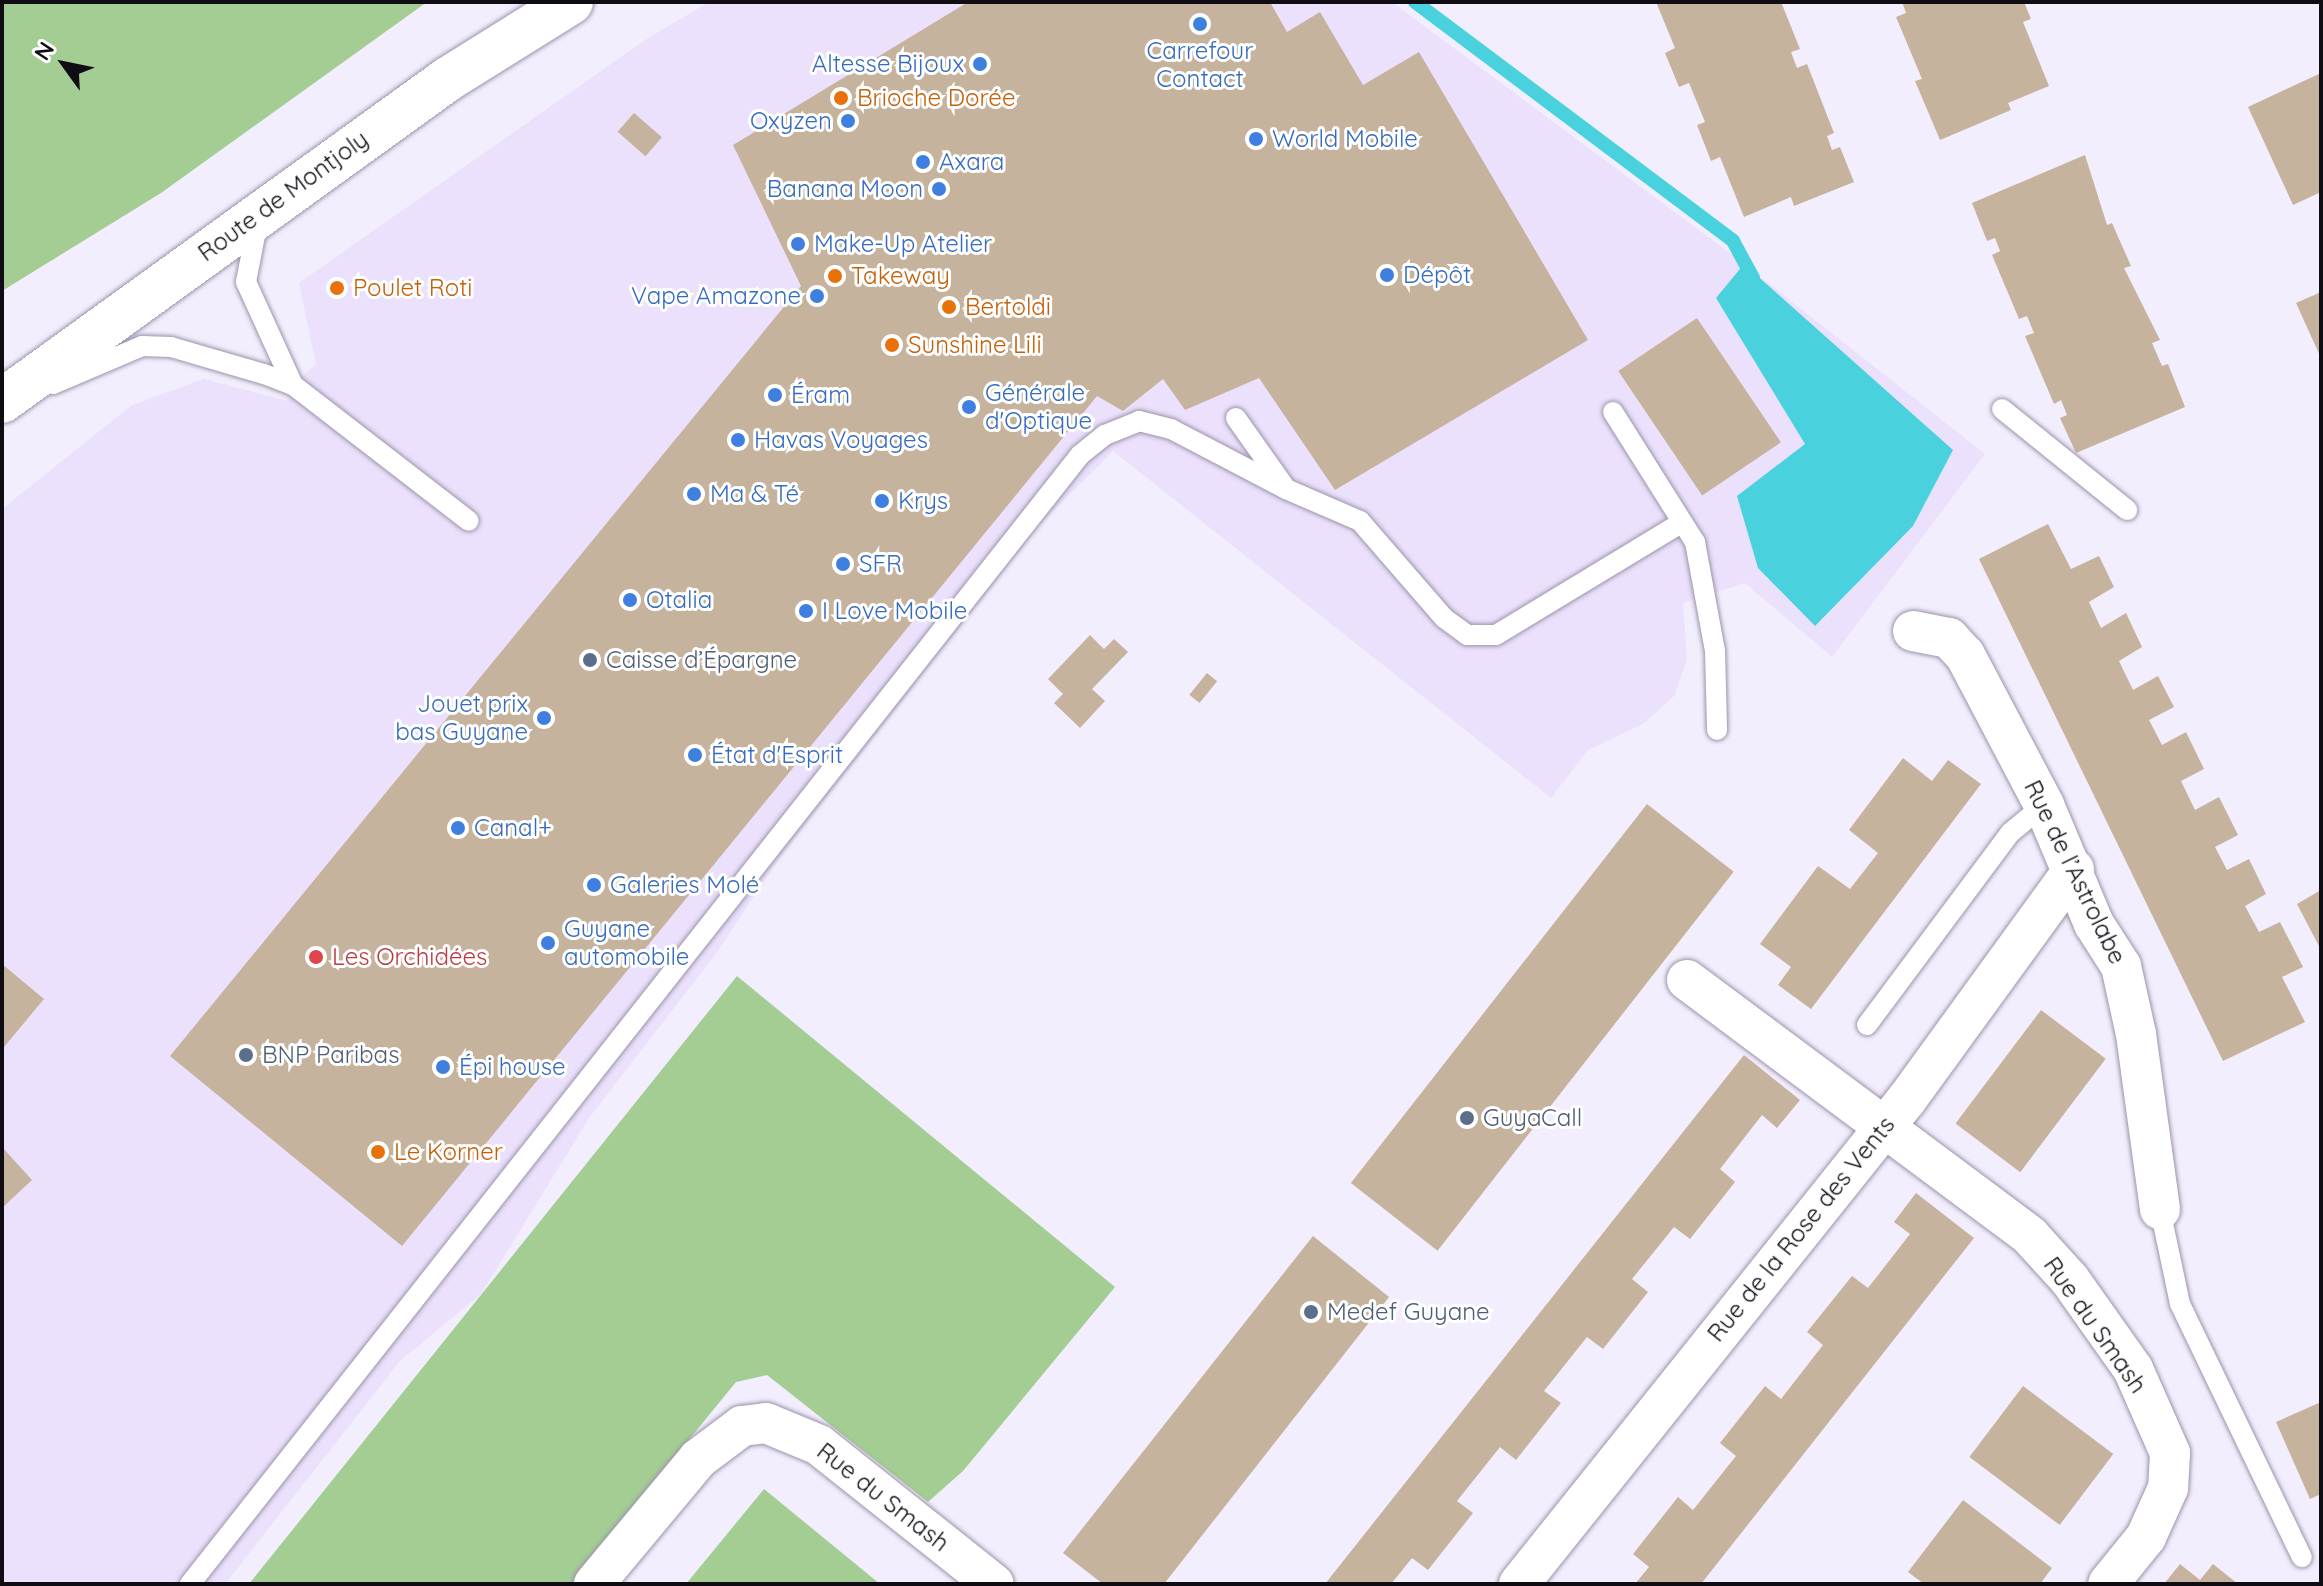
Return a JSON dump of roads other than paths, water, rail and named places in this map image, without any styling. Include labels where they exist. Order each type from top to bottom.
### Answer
[{"type":"main road","name":"Route de Montjoly","points":[[2,401],[448,79],[571,2]]},
{"type":"street","name":"Rue de l’Astrolabe","points":[[1913,631],[1949,638],[1965,655],[2044,805],[2074,869],[2094,924],[2121,966],[2136,1034],[2160,1209]]},
{"type":"street","name":"Rue de la Rose des Vents","points":[[1519,1584],[1880,1128],[1907,1099],[2074,869]]},
{"type":"street","name":"Rue du Smash","points":[[1687,980],[1880,1128],[2030,1236],[2070,1280],[2139,1381],[2170,1453],[2168,1488],[2146,1537],[2108,1584]]},
{"type":"street","name":"Rue du Smash","points":[[594,1584],[698,1459],[742,1426],[766,1423],[819,1445],[994,1584]]},
{"type":"lane","points":[[260,212],[246,282],[293,385]]},
{"type":"lane","points":[[2,407],[142,346],[171,347],[293,385],[469,521]]},
{"type":"lane","points":[[2002,409],[2127,510]]},
{"type":"lane","points":[[1613,412],[1695,542],[1708,595],[1717,730]]},
{"type":"lane","points":[[1236,418],[1286,489]]},
{"type":"lane","points":[[190,1584],[1080,455],[1105,435],[1139,421],[1171,429],[1286,489],[1360,521],[1444,618],[1467,635],[1496,635],[1681,523]]},
{"type":"lane","points":[[1867,1025],[2010,833],[2044,805]]},
{"type":"lane","points":[[2160,1209],[2180,1304],[2302,1557]]},
{"type":"water","points":[[1744,264],[1953,450],[1913,526],[1815,626],[1758,568],[1737,496],[1805,444],[1716,298]]},
{"type":"waterway","points":[[1415,2],[1733,241],[1753,278]]},
{"type":"place","name":"Carrefour Contact","points":[[1200,24]]},
{"type":"place","name":"Altesse Bijoux","points":[[980,64]]},
{"type":"place","name":"Brioche Dorée","points":[[841,98]]},
{"type":"place","name":"Oxyzen","points":[[848,121]]},
{"type":"place","name":"World Mobile","points":[[1256,139]]},
{"type":"place","name":"Axara","points":[[923,162]]},
{"type":"place","name":"Banana Moon","points":[[939,189]]},
{"type":"place","name":"Make-Up Atelier","points":[[798,244]]},
{"type":"place","name":"Dépôt","points":[[1387,275]]},
{"type":"place","name":"Takeway","points":[[835,276]]},
{"type":"place","name":"Poulet Roti","points":[[337,288]]},
{"type":"place","name":"Vape Amazone","points":[[817,296]]},
{"type":"place","name":"Bertoldi","points":[[949,307]]},
{"type":"place","name":"Sunshine Lili","points":[[892,345]]},
{"type":"place","name":"Éram","points":[[775,395]]},
{"type":"place","name":"Générale d'Optique","points":[[969,407]]},
{"type":"place","name":"Havas Voyages","points":[[738,440]]},
{"type":"place","name":"Ma & Té","points":[[694,494]]},
{"type":"place","name":"Krys","points":[[882,501]]},
{"type":"place","name":"SFR","points":[[843,564]]},
{"type":"place","name":"Otalia","points":[[630,600]]},
{"type":"place","name":"I Love Mobile","points":[[806,611]]},
{"type":"place","name":"Caisse d’Épargne","points":[[590,660]]},
{"type":"place","name":"Jouet prix bas Guyane","points":[[544,718]]},
{"type":"place","name":"État d'Esprit","points":[[695,755]]},
{"type":"place","name":"Canal+","points":[[458,828]]},
{"type":"place","name":"Galeries Molé","points":[[594,885]]},
{"type":"place","name":"Guyane automobile","points":[[548,943]]},
{"type":"place","name":"Les Orchidées","points":[[316,957]]},
{"type":"place","name":"BNP Paribas","points":[[246,1055]]},
{"type":"place","name":"Épi house","points":[[443,1067]]},
{"type":"place","name":"GuyaCall","points":[[1467,1118]]},
{"type":"place","name":"Le Korner","points":[[378,1152]]},
{"type":"place","name":"Medef Guyane","points":[[1311,1312]]}]
